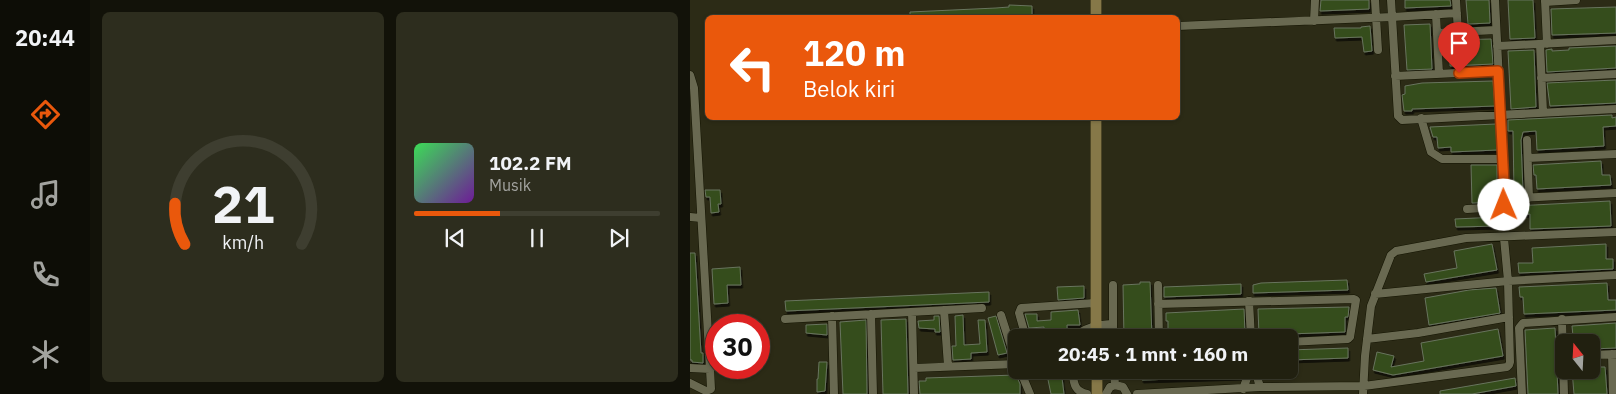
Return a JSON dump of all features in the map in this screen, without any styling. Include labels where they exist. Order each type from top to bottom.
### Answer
[{"type":"street","points":[[1096,0],[1096,15]]},
{"type":"street","points":[[1314,20],[1315,0]]},
{"type":"street","points":[[1375,0],[1378,50]]},
{"type":"street","points":[[1391,0],[1390,17],[1395,76],[1399,118],[1402,120],[1616,109]]},
{"type":"street","points":[[1456,0],[1458,32]]},
{"type":"street","points":[[1467,209],[1502,207],[1505,204],[1495,0]]},
{"type":"street","points":[[1543,112],[1542,78],[1545,1],[1576,0]]},
{"type":"street","points":[[1180,26],[1457,13]]},
{"type":"street","points":[[1436,14],[1439,74]]},
{"type":"street","points":[[1437,33],[1496,30]]},
{"type":"street","points":[[1497,46],[1616,40]]},
{"type":"street","points":[[1395,76],[1498,71]]},
{"type":"street","points":[[1542,78],[1616,74]]},
{"type":"street","points":[[690,75],[706,314]]},
{"type":"street","points":[[1421,118],[1431,152],[1435,156],[1442,159],[1502,159]]},
{"type":"street","points":[[1096,120],[1096,329]]},
{"type":"street","points":[[1527,140],[1528,158],[1525,198],[1616,193]]},
{"type":"street","points":[[1528,158],[1616,155]]},
{"type":"street","points":[[690,217],[700,218]]},
{"type":"street","points":[[1358,388],[1371,306],[1391,255],[1396,250],[1466,238],[1504,238],[1616,232]]},
{"type":"street","points":[[1137,394],[1243,389],[1358,388],[1506,367],[1510,362],[1508,281],[1504,238]]},
{"type":"street","points":[[1375,294],[1508,281],[1616,276]]},
{"type":"street","points":[[1158,285],[1159,329]]},
{"type":"street","points":[[1112,286],[1112,329]]},
{"type":"street","points":[[1158,304],[1356,300],[1348,340],[1298,342]]},
{"type":"street","points":[[1249,301],[1251,329]]},
{"type":"street","points":[[1023,329],[1019,313],[1021,308],[1096,303]]},
{"type":"street","points":[[785,318],[982,308]]},
{"type":"street","points":[[944,310],[948,366]]},
{"type":"street","points":[[912,312],[914,394]]},
{"type":"street","points":[[871,314],[873,394]]},
{"type":"street","points":[[1001,315],[1008,337]]},
{"type":"street","points":[[832,316],[834,394]]},
{"type":"street","points":[[1522,394],[1519,328],[1521,325],[1525,322],[1616,317]]},
{"type":"street","points":[[1367,339],[1432,331],[1509,318]]},
{"type":"street","points":[[1562,319],[1562,334]]},
{"type":"street","points":[[1088,329],[1096,325],[1112,324]]},
{"type":"street","points":[[1600,355],[1614,354],[1613,394]]},
{"type":"street","points":[[914,368],[1008,362]]},
{"type":"street","points":[[690,368],[705,369]]},
{"type":"street","points":[[690,383],[706,391],[711,389],[710,379]]},
{"type":"street","points":[[1024,379],[1030,394]]},
{"type":"street","points":[[1074,379],[1075,388],[1081,393],[1087,394]]},
{"type":"street","points":[[1097,379],[1097,394]]},
{"type":"street","points":[[1102,379],[1111,388],[1123,387],[1127,394]]},
{"type":"street","points":[[1243,389],[1247,379]]},
{"type":"street","points":[[1564,379],[1564,394]]},
{"type":"building","points":[[1321,0],[1369,0],[1369,9],[1320,11]]},
{"type":"building","points":[[1405,0],[1450,0],[1451,6],[1405,8]]},
{"type":"building","points":[[1466,0],[1489,0],[1490,23],[1468,24]]},
{"type":"building","points":[[1508,0],[1533,0],[1535,38],[1510,39]]},
{"type":"building","points":[[1009,5],[1032,6],[1032,15],[910,15],[910,12],[1009,7]]},
{"type":"building","points":[[1616,7],[1616,33],[1552,35],[1551,9]]},
{"type":"building","points":[[1430,24],[1432,69],[1407,70],[1404,25]]},
{"type":"building","points":[[1370,26],[1372,51],[1364,52],[1362,37],[1335,38],[1334,28]]},
{"type":"building","points":[[1447,38],[1454,38],[1454,40],[1491,39],[1493,64],[1450,66],[1450,51],[1444,51],[1444,41],[1447,41]]},
{"type":"building","points":[[1616,46],[1616,68],[1547,72],[1546,50]]},
{"type":"building","points":[[1534,50],[1536,107],[1511,109],[1508,51]]},
{"type":"building","points":[[1616,80],[1616,103],[1550,106],[1547,83]]},
{"type":"building","points":[[1493,81],[1495,106],[1412,109],[1412,111],[1404,111],[1402,95],[1405,94],[1405,86],[1422,83]]},
{"type":"building","points":[[1612,115],[1612,118],[1616,117],[1616,126],[1603,127],[1604,146],[1537,150],[1536,131],[1523,132],[1521,140],[1523,192],[1514,192],[1513,131],[1508,131],[1508,120]]},
{"type":"building","points":[[1496,124],[1497,150],[1451,152],[1451,147],[1438,148],[1437,137],[1433,137],[1430,127]]},
{"type":"building","points":[[1601,161],[1602,175],[1610,175],[1611,185],[1537,189],[1533,165]]},
{"type":"building","points":[[1471,165],[1497,165],[1497,202],[1472,203]]},
{"type":"building","points":[[705,190],[720,190],[721,204],[718,204],[719,212],[711,213],[710,197],[706,197]]},
{"type":"building","points":[[1610,201],[1611,226],[1530,229],[1530,214],[1515,215],[1515,206]]},
{"type":"building","points":[[1498,217],[1499,226],[1456,227],[1455,219]]},
{"type":"building","points":[[1492,244],[1497,270],[1426,282],[1424,274],[1457,268],[1454,251]]},
{"type":"building","points":[[1606,244],[1606,259],[1613,259],[1613,269],[1519,273],[1518,263],[1533,263],[1532,248]]},
{"type":"building","points":[[690,253],[695,253],[703,363],[690,360]]},
{"type":"building","points":[[740,267],[741,285],[727,285],[728,303],[714,304],[712,269]]},
{"type":"building","points":[[1347,280],[1348,290],[1253,293],[1253,285],[1261,283]]},
{"type":"building","points":[[1140,282],[1150,282],[1152,329],[1124,329],[1123,285],[1140,284]]},
{"type":"building","points":[[1607,283],[1608,300],[1616,300],[1616,310],[1524,314],[1523,297],[1520,297],[1519,287]]},
{"type":"building","points":[[1241,284],[1241,294],[1164,297],[1164,287]]},
{"type":"building","points":[[1084,286],[1084,298],[1058,300],[1057,287]]},
{"type":"building","points":[[1496,288],[1500,313],[1429,325],[1425,298],[1469,290]]},
{"type":"building","points":[[989,292],[989,302],[786,311],[785,301]]},
{"type":"building","points":[[1349,307],[1348,317],[1345,317],[1345,332],[1298,334],[1298,329],[1259,329],[1258,309]]},
{"type":"building","points":[[1244,309],[1245,329],[1168,329],[1166,313]]},
{"type":"building","points":[[1078,310],[1080,325],[1067,325],[1067,329],[1029,328],[1025,314],[1037,314],[1037,321],[1051,320],[1051,312]]},
{"type":"building","points":[[963,315],[964,345],[980,344],[978,320],[985,320],[987,352],[971,353],[971,359],[953,360],[952,346],[956,346],[955,316]]},
{"type":"building","points":[[934,316],[939,316],[940,332],[935,332],[935,329],[919,328],[918,321],[934,320]]},
{"type":"building","points":[[996,316],[1007,353],[998,355],[988,318]]},
{"type":"building","points":[[906,319],[908,394],[883,394],[881,320]]},
{"type":"building","points":[[866,320],[867,394],[843,394],[840,322]]},
{"type":"building","points":[[1616,323],[1616,348],[1600,349],[1600,334],[1573,334],[1572,326]]},
{"type":"building","points":[[827,324],[827,335],[806,333],[806,325]]},
{"type":"building","points":[[1555,328],[1555,379],[1557,379],[1558,394],[1528,394],[1525,330]]},
{"type":"building","points":[[1498,329],[1503,356],[1393,375],[1373,370],[1377,352],[1394,356],[1391,367],[1424,361],[1421,343]]},
{"type":"building","points":[[1348,348],[1348,358],[1298,360],[1298,350]]},
{"type":"building","points":[[819,362],[827,362],[825,391],[817,392],[817,379]]},
{"type":"building","points":[[1600,367],[1605,367],[1607,394],[1574,394],[1573,379],[1600,379]]},
{"type":"building","points":[[1008,375],[1008,379],[1018,379],[1020,394],[920,394],[919,381],[926,381],[926,378]]},
{"type":"building","points":[[1515,378],[1516,386],[1472,394],[1440,394],[1440,391]]},
{"type":"building","points":[[1048,379],[1062,379],[1064,394],[1051,394]]},
{"type":"building","points":[[1142,379],[1175,379],[1142,380]]},
{"type":"route","points":[[1459,73],[1498,71],[1504,205]]}]
